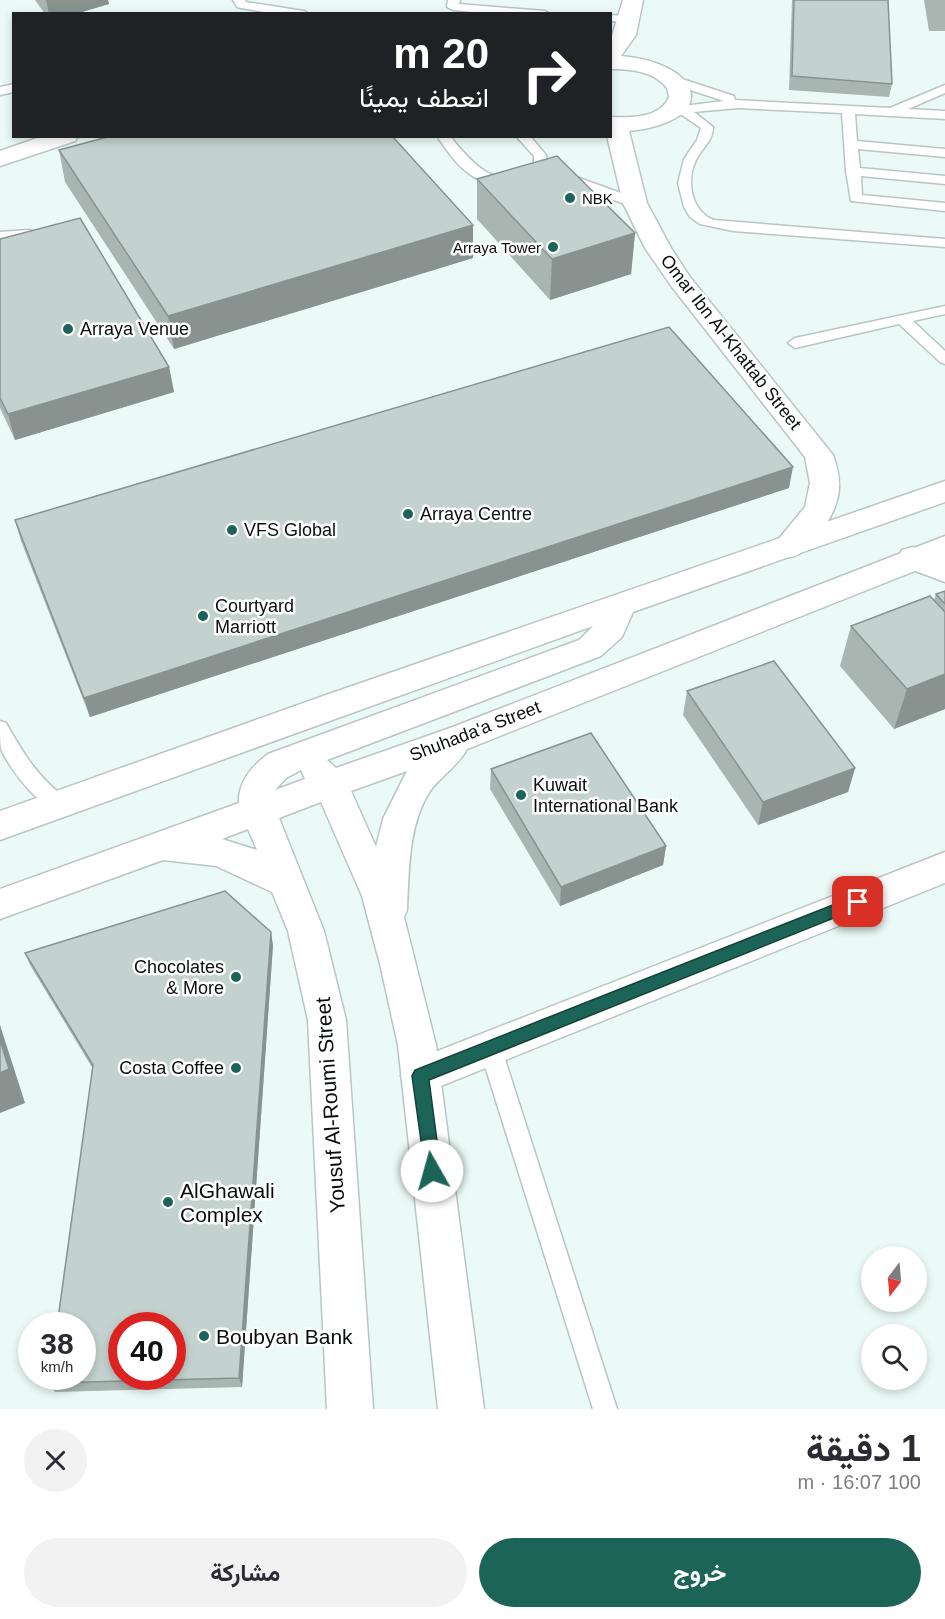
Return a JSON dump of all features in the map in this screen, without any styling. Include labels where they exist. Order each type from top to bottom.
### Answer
[{"type":"street","points":[[612,49],[626,14]]},
{"type":"street","points":[[613,124],[638,124],[674,113],[678,103],[679,88],[637,54],[626,14]]},
{"type":"street","points":[[612,62],[635,63],[666,76]]},
{"type":"street","name":"Omar Ibn Al-Khattab Street","points":[[613,124],[634,203],[658,248],[681,282],[819,455],[825,472],[825,490],[821,507],[813,521],[787,547]]},
{"type":"street","points":[[0,159],[61,138]]},
{"type":"street","points":[[0,826],[209,750],[945,491]]},
{"type":"street","name":"Shuhada'a Street","points":[[0,904],[462,737],[945,547]]},
{"type":"street","points":[[913,558],[945,571]]},
{"type":"street","points":[[259,811],[256,792],[261,779],[274,768],[582,652],[602,639],[611,628],[620,605]]},
{"type":"street","points":[[389,927],[393,847],[403,808],[424,772],[462,737]]},
{"type":"street","points":[[209,750],[265,751],[296,758],[321,774],[331,786],[380,896],[409,1004],[421,1076],[461,1409]]},
{"type":"street","name":"Yousuf Al-Roumi Street","points":[[259,811],[288,882],[313,954],[327,1020],[350,1409]]},
{"type":"street","points":[[145,851],[178,847],[210,850],[245,861],[288,882]]},
{"type":"street","points":[[421,1076],[945,867]]},
{"type":"lane","points":[[239,0],[241,5],[290,12]]},
{"type":"lane","points":[[454,0],[453,7],[519,12]]},
{"type":"lane","points":[[666,76],[709,94],[749,104]]},
{"type":"lane","points":[[892,112],[945,89]]},
{"type":"lane","points":[[674,113],[715,105],[749,104],[945,116]]},
{"type":"lane","points":[[848,109],[856,198],[945,207]]},
{"type":"lane","points":[[674,113],[707,127],[706,137],[689,161],[684,189],[692,210],[701,219],[732,227],[945,243]]},
{"type":"lane","points":[[445,138],[471,169],[482,176],[498,180],[514,180],[529,176],[538,168],[541,162],[540,155],[524,138]]},
{"type":"lane","points":[[850,144],[945,153]]},
{"type":"lane","points":[[538,168],[590,184],[634,203]]},
{"type":"lane","points":[[852,171],[945,180]]},
{"type":"lane","points":[[0,236],[21,233],[36,235],[46,240],[55,251]]},
{"type":"lane","points":[[795,343],[945,310]]},
{"type":"lane","points":[[903,320],[945,358]]},
{"type":"lane","points":[[0,728],[20,767],[44,793],[60,804]]},
{"type":"lane","points":[[490,1047],[605,1409]]},
{"type":"building","points":[[794,0],[888,0],[892,84],[792,76]]},
{"type":"building","points":[[104,138],[394,138],[473,225],[168,316],[59,150]]},
{"type":"building","points":[[557,156],[635,233],[552,259],[477,179]]},
{"type":"building","name":"Arraya Venue","points":[[80,218],[169,367],[8,414],[0,398],[0,239]]},
{"type":"building","name":"Arraya Centre","points":[[669,327],[793,467],[84,698],[15,520]]},
{"type":"building","points":[[945,591],[945,604],[936,594]]},
{"type":"building","points":[[930,596],[945,612],[945,674],[907,689],[851,626]]},
{"type":"building","points":[[774,661],[855,768],[763,802],[687,691]]},
{"type":"building","points":[[591,733],[666,846],[561,887],[491,769]]},
{"type":"building","name":"AlGhawali Complex","points":[[225,891],[271,932],[239,1378],[186,1379],[186,1312],[108,1312],[108,1381],[96,1382],[96,1312],[59,1312],[93,1065],[25,953]]},
{"type":"building","points":[[0,1040],[9,1069],[0,1073]]},
{"type":"place","name":"NBK","points":[[570,198]]},
{"type":"place","name":"Arraya Tower","points":[[553,247]]},
{"type":"place","name":"Arraya Venue","points":[[68,329]]},
{"type":"place","name":"Arraya Centre","points":[[408,514]]},
{"type":"place","name":"VFS Global","points":[[232,530]]},
{"type":"place","name":"Courtyard Marriott","points":[[203,616]]},
{"type":"place","name":"Kuwait International Bank","points":[[521,795]]},
{"type":"place","name":"Chocolates & More","points":[[236,977]]},
{"type":"place","name":"Costa Coffee","points":[[236,1068]]},
{"type":"place","name":"AlGhawali Complex","points":[[168,1202]]},
{"type":"place","name":"Boubyan Bank","points":[[204,1336]]},
{"type":"route","points":[[432,1171],[421,1076],[858,902]]}]
